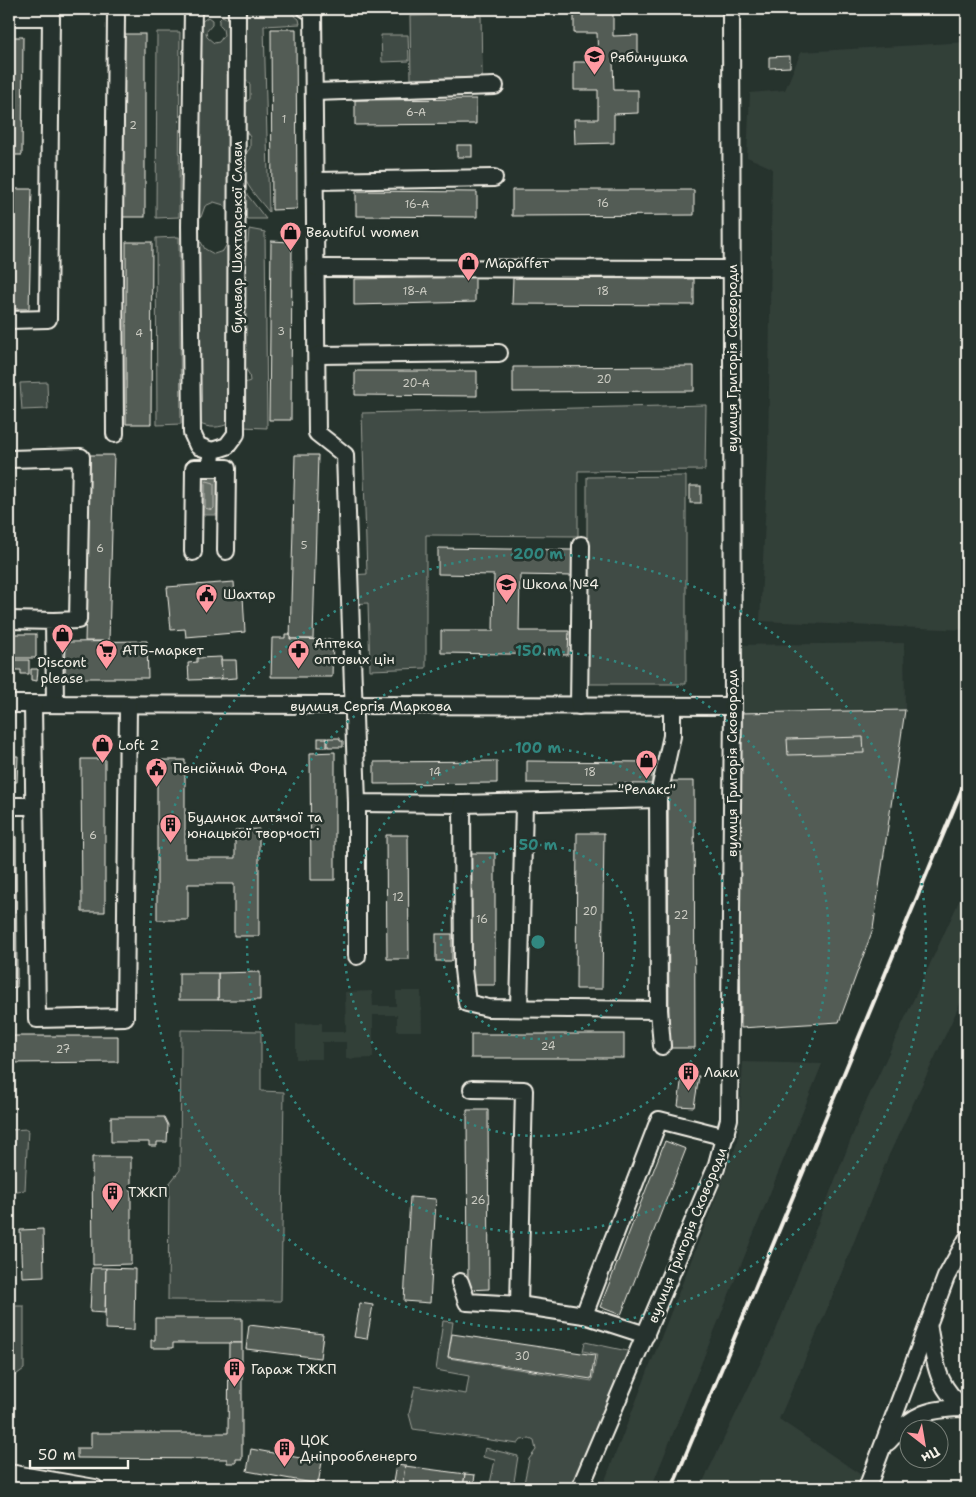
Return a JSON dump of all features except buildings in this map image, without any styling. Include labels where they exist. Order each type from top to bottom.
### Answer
[{"type":"street","points":[[193,9],[190,226],[192,433],[198,446],[212,451],[211,468]]},
{"type":"street","name":"бульвар Шахтарської Слави","points":[[212,451],[227,446],[236,434],[237,9]]},
{"type":"street","points":[[306,9],[313,12],[317,268],[317,432],[345,455],[357,803],[357,956]]},
{"type":"street","name":"вулиця Григорія Сковороди","points":[[580,1488],[716,1168],[726,1135],[730,1087],[733,706],[731,9]]},
{"type":"street","points":[[115,434],[116,16]]},
{"type":"street","points":[[9,17],[51,17],[48,319],[9,320]]},
{"type":"street","points":[[314,92],[495,86]]},
{"type":"street","points":[[316,181],[494,178]]},
{"type":"street","points":[[317,268],[732,269]]},
{"type":"street","points":[[317,355],[499,353]]},
{"type":"street","points":[[9,459],[82,457],[78,620],[9,620]]},
{"type":"street","points":[[194,552],[194,468],[227,468],[226,551]]},
{"type":"street","points":[[579,706],[581,545]]},
{"type":"street","points":[[54,621],[55,704]]},
{"type":"street","name":"вулиця Сергія Маркова","points":[[9,704],[733,706]]},
{"type":"street","points":[[33,704],[37,1019],[125,1017],[128,705]]},
{"type":"street","points":[[662,1046],[659,1010],[658,799],[672,736],[672,707]]},
{"type":"street","points":[[357,803],[524,804],[658,799]]},
{"type":"street","points":[[462,804],[463,969],[467,1003],[488,1008],[659,1010]]},
{"type":"street","points":[[519,1008],[524,804]]},
{"type":"street","points":[[9,806],[34,806]]},
{"type":"street","points":[[472,1089],[524,1090],[518,1305]]},
{"type":"street","points":[[584,1315],[659,1120],[726,1135]]},
{"type":"street","points":[[867,1488],[946,1277],[967,1239]]},
{"type":"street","points":[[460,1282],[467,1302],[518,1305],[584,1315],[646,1335]]},
{"type":"street","points":[[928,1324],[937,1368],[945,1389],[955,1402],[967,1408]]},
{"type":"street","points":[[884,1446],[899,1429],[922,1413],[948,1408],[967,1408]]},
{"type":"street","points":[[9,1473],[49,1484],[95,1488]]},
{"type":"shaded area","points":[[243,9],[286,9],[299,19],[300,24],[264,26],[269,212],[251,190],[243,174],[242,165],[244,157],[250,148],[250,137],[243,127],[243,103],[250,99],[250,85],[242,73]]},
{"type":"shaded area","points":[[481,14],[482,77],[411,79],[410,16]]},
{"type":"shaded area","points":[[223,16],[234,24],[229,216],[224,205],[214,202],[205,206],[201,217],[196,218],[197,25],[208,17],[212,20],[212,25],[206,32],[207,37],[214,43],[219,42],[224,35],[223,29],[219,25],[219,20]]},
{"type":"shaded area","points":[[157,32],[180,32],[179,217],[156,218]]},
{"type":"shaded area","points":[[381,35],[408,35],[409,61],[382,62]]},
{"type":"shaded area","points":[[967,42],[967,630],[760,621],[768,458],[772,168],[747,157],[750,93],[785,90],[801,52]]},
{"type":"shaded area","points":[[242,188],[266,219],[243,219]]},
{"type":"shaded area","points":[[249,229],[265,232],[267,428],[241,427],[242,384],[250,381],[249,374],[243,365],[242,243],[248,242]]},
{"type":"shaded area","points":[[179,237],[181,424],[157,425],[156,238]]},
{"type":"shaded area","points":[[201,242],[205,249],[214,254],[223,251],[228,242],[233,242],[230,423],[215,427],[199,423],[197,243]]},
{"type":"shaded area","points":[[47,382],[48,409],[22,410],[20,383]]},
{"type":"shaded area","points":[[706,405],[705,470],[578,471],[578,536],[426,535],[426,668],[370,670],[368,603],[351,604],[350,575],[367,574],[362,413]]},
{"type":"shaded area","points":[[686,476],[686,684],[587,684],[587,477]]},
{"type":"shaded area","points":[[904,643],[905,710],[737,713],[736,645]]},
{"type":"shaded area","points":[[967,884],[967,989],[888,1157],[825,1314],[779,1419],[864,1477],[860,1488],[700,1488],[775,1333],[862,1111]]},
{"type":"shaded area","points":[[372,991],[373,1006],[396,1006],[396,991],[421,991],[422,1031],[397,1031],[397,1015],[373,1015],[373,1058],[346,1059],[346,1042],[322,1042],[322,1059],[296,1059],[296,1024],[322,1023],[322,1032],[346,1032],[345,992]]},
{"type":"shaded area","points":[[181,1030],[261,1031],[261,1091],[284,1092],[281,1301],[168,1300],[169,1184],[180,1170]]},
{"type":"shaded area","points":[[743,1062],[822,1064],[651,1488],[602,1488],[738,1141]]},
{"type":"shaded area","points":[[28,1129],[25,1190],[9,1192],[9,1130]]},
{"type":"shaded area","points":[[9,1306],[24,1306],[24,1369],[9,1380]]},
{"type":"shaded area","points":[[443,1321],[453,1322],[448,1358],[592,1381],[597,1354],[583,1351],[585,1342],[632,1352],[573,1488],[523,1488],[529,1459],[536,1450],[534,1441],[530,1439],[521,1440],[518,1444],[413,1429],[409,1414],[415,1386],[466,1394],[469,1376],[436,1370]]},
{"type":"shaded area","points":[[485,1448],[518,1456],[513,1488],[489,1488],[495,1460],[483,1457]]},
{"type":"water","points":[[200,476],[219,476],[219,515],[200,515]]},
{"type":"railway","points":[[672,1488],[967,777]]},
{"type":"place","name":"Рябинушка","points":[[594,76]]},
{"type":"place","name":"Beautiful women","points":[[290,251]]},
{"type":"place","name":"Мараffет","points":[[469,282]]},
{"type":"place","name":"Школа №4","points":[[506,603]]},
{"type":"place","name":"Шахтар","points":[[207,613]]},
{"type":"place","name":"Discont please","points":[[62,653]]},
{"type":"place","name":"АТБ-маркет","points":[[106,669]]},
{"type":"place","name":"Аптека оптових цін","points":[[298,670]]},
{"type":"place","name":"Loft 2","points":[[102,764]]},
{"type":"place","name":"\"Релакс\"","points":[[647,780]]},
{"type":"place","name":"Пенсійний Фонд","points":[[157,787]]},
{"type":"place","name":"Будинок дитячої та юнацької творчості","points":[[171,844]]},
{"type":"place","name":"Лаки","points":[[688,1091]]},
{"type":"place","name":"ТЖКП","points":[[112,1211]]},
{"type":"place","name":"Гараж ТЖКП","points":[[235,1388]]},
{"type":"place","name":"ЦОК Дніпрообленерго","points":[[284,1467]]}]
